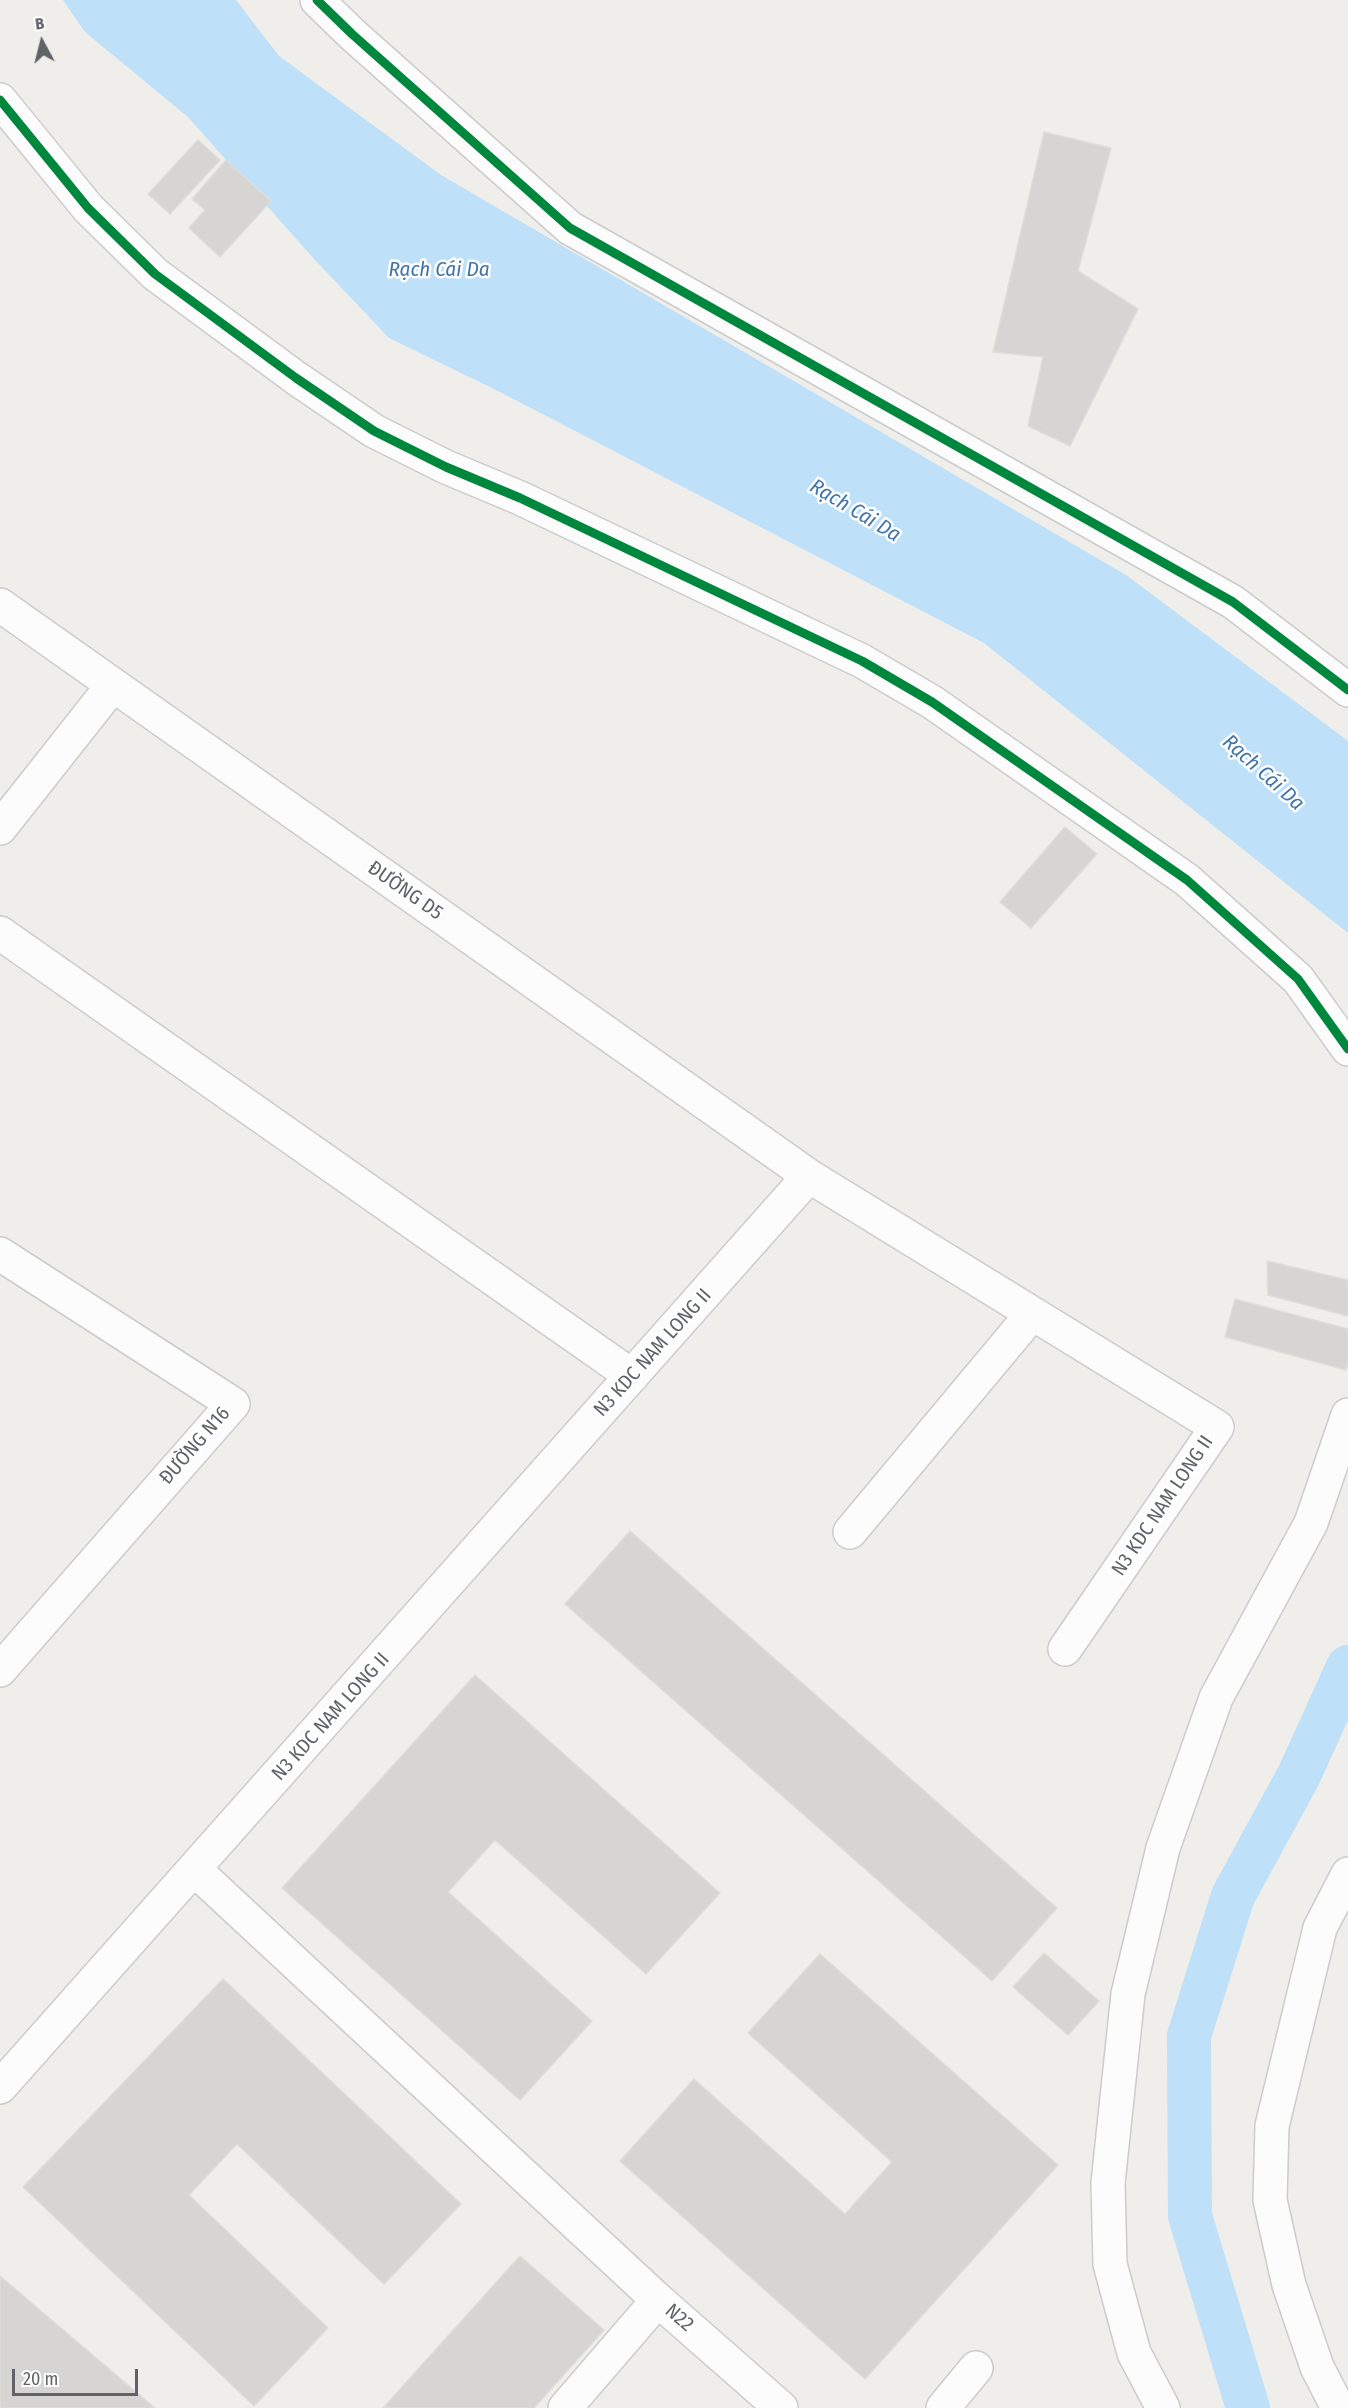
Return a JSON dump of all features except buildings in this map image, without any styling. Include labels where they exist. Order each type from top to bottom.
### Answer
[{"type":"street","points":[[317,0],[352,34],[570,228],[1233,602],[1348,690]]},
{"type":"street","points":[[0,100],[88,208],[155,274],[296,378],[374,431],[446,467],[520,498],[862,661],[932,702],[1187,880],[1298,979],[1348,1049]]},
{"type":"street","name":"ĐƯỜNG D5","points":[[0,605],[809,1176]]},
{"type":"street","points":[[0,828],[113,685]]},
{"type":"street","points":[[0,933],[632,1376]]},
{"type":"street","name":"N3 KDC NAM LONG II","points":[[0,2087],[809,1176],[1216,1427],[1065,1649]]},
{"type":"street","name":"ĐƯỜNG N16","points":[[0,1670],[233,1404],[4,1263]]},
{"type":"street","points":[[849,1532],[1032,1314]]},
{"type":"street","points":[[1163,2408],[1134,2353],[1110,2264],[1108,2183],[1128,1994],[1163,1848],[1216,1698],[1311,1523],[1348,1415]]},
{"type":"street","points":[[195,1870],[658,2300]]},
{"type":"street","points":[[1338,2408],[1317,2367],[1289,2285],[1270,2200],[1272,2126],[1320,1928],[1348,1874]]},
{"type":"street","name":"N22","points":[[565,2408],[658,2300],[781,2408]]},
{"type":"street","points":[[943,2408],[976,2368]]},
{"type":"water","name":"Rạch Cái Da","points":[[63,0],[236,0],[279,56],[441,175],[1126,575],[1348,741],[1348,933],[984,643],[500,392],[389,338],[315,260],[188,117],[85,32]]},
{"type":"waterway","points":[[1248,2408],[1190,2216],[1189,2036],[1233,1896],[1299,1775],[1348,1667]]},
{"type":"cycle path","points":[[317,0],[352,34],[570,228],[1233,602],[1348,690]]},
{"type":"cycle path","points":[[0,100],[88,208],[155,274],[296,378],[374,431],[446,467],[520,498],[862,661],[932,702],[1187,880],[1298,979],[1348,1049]]}]
